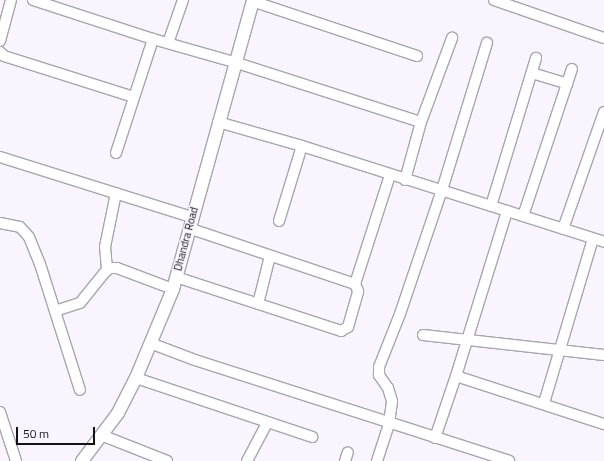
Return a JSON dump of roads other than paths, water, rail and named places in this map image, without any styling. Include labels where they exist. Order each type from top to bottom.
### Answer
[{"type":"street","points":[[0,41],[11,0]]},
{"type":"street","points":[[35,0],[153,39],[234,62],[421,122]]},
{"type":"street","points":[[168,43],[183,0]]},
{"type":"street","points":[[494,0],[604,38]]},
{"type":"street","points":[[252,1],[417,56]]},
{"type":"street","name":"Dhandra Road","points":[[82,461],[118,413],[136,378],[173,289],[234,62],[252,1]]},
{"type":"street","points":[[405,180],[421,122],[452,38]]},
{"type":"street","points":[[116,153],[153,39]]},
{"type":"street","points":[[377,461],[392,408],[391,395],[379,375],[379,367],[400,314],[442,190],[488,43]]},
{"type":"street","points":[[0,52],[4,56],[134,97]]},
{"type":"street","points":[[491,206],[536,58]]},
{"type":"street","points":[[523,216],[572,69]]},
{"type":"street","points":[[532,73],[567,84]]},
{"type":"street","points":[[563,229],[604,112]]},
{"type":"street","points":[[218,122],[302,146],[604,242]]},
{"type":"street","points":[[279,221],[302,146]]},
{"type":"street","points":[[0,157],[116,193],[191,222],[270,256],[355,284]]},
{"type":"street","points":[[176,277],[344,331],[348,327],[358,291],[355,284],[390,175]]},
{"type":"street","points":[[55,311],[80,304],[107,269],[105,247],[116,193]]},
{"type":"street","points":[[435,438],[456,376],[507,211]]},
{"type":"street","points":[[0,223],[20,227],[29,237],[40,264],[80,390]]},
{"type":"street","points":[[544,403],[593,239]]},
{"type":"street","points":[[258,304],[270,256]]},
{"type":"street","points":[[107,269],[117,268],[173,289]]},
{"type":"street","points":[[423,334],[604,355]]},
{"type":"street","points":[[150,343],[435,438],[481,457],[509,461]]},
{"type":"street","points":[[456,376],[544,403],[604,424]]},
{"type":"street","points":[[136,378],[312,437]]},
{"type":"street","points":[[0,412],[16,461]]},
{"type":"street","points":[[248,461],[267,423]]},
{"type":"street","points":[[101,435],[167,461]]}]
